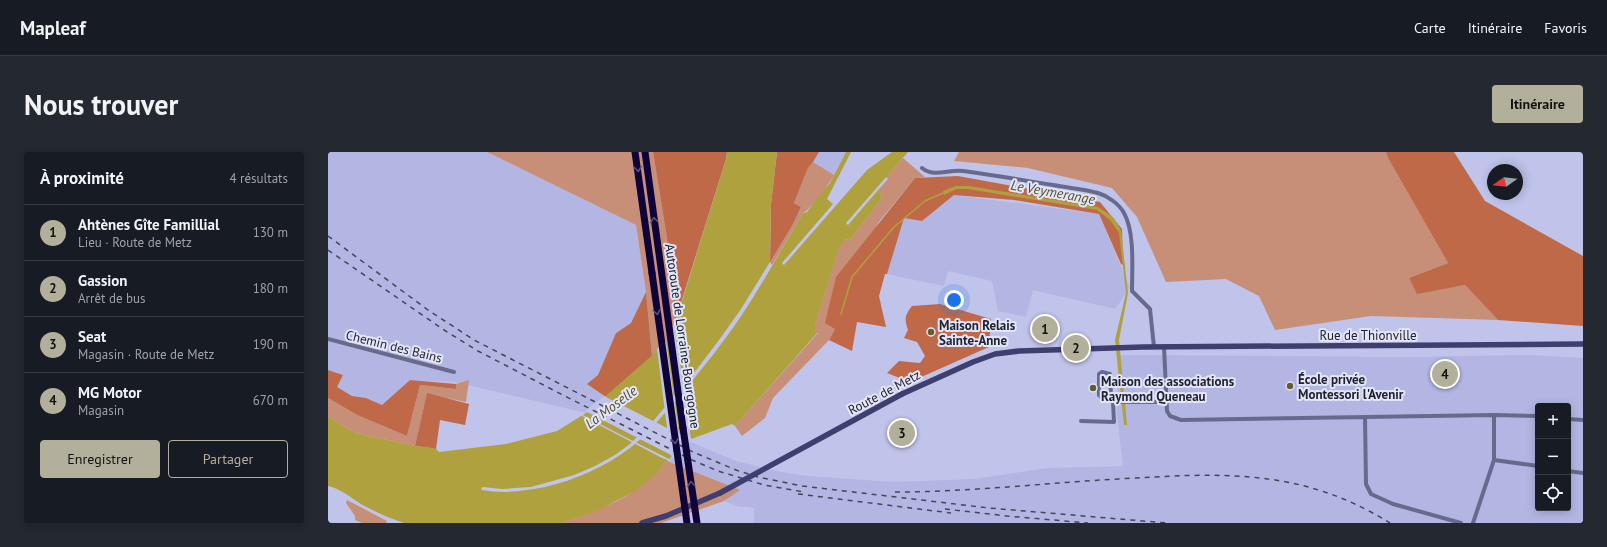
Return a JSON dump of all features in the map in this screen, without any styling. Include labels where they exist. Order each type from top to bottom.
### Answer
[{"type":"highway","name":"Autoroute de Lorraine-Bourgogne","points":[[635,152],[687,523]]},
{"type":"highway","name":"Autoroute de Lorraine-Bourgogne","points":[[645,152],[697,523]]},
{"type":"main road","name":"Rue de Thionville","points":[[1154,347],[1583,344]]},
{"type":"main road","name":"Route de Metz","points":[[642,523],[666,516],[720,493],[902,394],[961,366],[996,354],[1019,350],[1154,347]]},
{"type":"street","points":[[922,168],[926,172],[932,173],[961,171],[1099,193],[1119,206],[1128,224],[1131,247],[1132,291],[1150,309],[1154,347]]},
{"type":"street","name":"Chemin des Bains","points":[[328,339],[454,372]]},
{"type":"street","points":[[1164,347],[1167,412],[1170,416],[1181,420],[1494,415],[1535,416]]},
{"type":"street","points":[[1081,421],[1114,422],[1110,374],[1102,372],[1100,374],[1099,395],[1102,398],[1111,397]]},
{"type":"street","points":[[1113,402],[1166,402]]},
{"type":"street","points":[[1473,523],[1494,460],[1494,415]]},
{"type":"street","points":[[1366,417],[1366,484],[1371,494],[1393,504],[1461,523]]},
{"type":"street","points":[[1571,419],[1583,420]]},
{"type":"street","points":[[1494,460],[1535,466]]},
{"type":"street","points":[[1571,471],[1583,473]]},
{"type":"shaded area","points":[[328,152],[487,152],[636,225],[646,292],[631,323],[616,333],[598,375],[588,384],[606,397],[586,413],[455,382],[410,380],[382,405],[366,398],[352,396],[337,387],[343,375],[328,370]]},
{"type":"shaded area","points":[[487,152],[653,152],[667,238],[675,322],[670,340],[652,356],[646,292],[636,225]]},
{"type":"shaded area","points":[[653,152],[727,152],[675,322],[667,238]]},
{"type":"shaded area","points":[[777,152],[819,152],[808,168],[794,203],[801,207],[792,226],[770,262],[771,204]]},
{"type":"shaded area","points":[[819,152],[846,152],[834,175],[813,162]]},
{"type":"shaded area","points":[[959,152],[1386,152],[1448,263],[1409,278],[1417,293],[1465,285],[1498,320],[1371,316],[1275,330],[1259,296],[1226,279],[1166,282],[1137,217],[1112,188],[1028,168],[954,161]]},
{"type":"shaded area","points":[[1386,152],[1454,152],[1485,201],[1583,256],[1583,326],[1498,320],[1465,285],[1417,294],[1409,278],[1448,263]]},
{"type":"shaded area","points":[[903,158],[925,177],[915,178],[878,223],[835,329],[829,340],[773,398],[765,418],[742,436],[735,426],[818,333],[815,330],[815,326],[839,246],[846,239],[850,240],[882,198],[879,189],[888,179],[886,177]]},
{"type":"shaded area","points":[[813,162],[834,175],[824,190],[803,213],[772,265],[770,262],[792,226],[801,207],[794,203],[808,168]]},
{"type":"shaded area","points":[[958,176],[1100,202],[1122,229],[1123,265],[1121,264],[1099,214],[1014,200],[954,195],[922,221],[904,218],[879,296],[886,327],[857,322],[852,351],[829,340],[835,329],[825,323],[836,277],[915,178]]},
{"type":"shaded area","points":[[954,195],[1099,214],[1130,288],[1115,309],[1033,290],[1026,317],[998,311],[992,281],[948,271],[944,286],[887,274],[904,218],[922,221]]},
{"type":"shaded area","points":[[646,292],[652,356],[606,397],[587,384],[598,375],[616,333],[631,323]]},
{"type":"shaded area","points":[[940,304],[991,319],[989,347],[910,382],[887,373],[899,361],[920,363],[925,356],[917,342],[904,338],[908,330],[906,317],[912,306]]},
{"type":"shaded area","points":[[1118,355],[1407,357],[1530,355],[1583,358],[1583,523],[754,523],[754,508],[736,506],[724,501],[739,490],[667,461],[688,441],[736,461],[782,472],[807,476],[895,482],[974,479],[1048,468],[1123,466],[1117,415]]},
{"type":"shaded area","points":[[328,370],[343,375],[337,387],[352,396],[366,398],[382,405],[410,380],[456,384],[456,389],[420,385],[407,436],[357,415],[328,398]]},
{"type":"shaded area","points":[[469,380],[466,402],[427,394],[415,446],[355,433],[328,416],[328,398],[357,415],[407,436],[420,385],[456,389],[456,384]]},
{"type":"shaded area","points":[[427,393],[469,404],[465,425],[440,420],[436,449],[415,446]]},
{"type":"shaded area","points":[[667,461],[740,490],[724,501],[661,523],[562,523],[619,500],[644,484]]},
{"type":"shaded area","points":[[347,500],[387,521],[386,523],[362,523],[355,520],[355,516],[346,503]]},
{"type":"water","name":"La Moselle","points":[[727,152],[777,152],[771,204],[770,262],[741,309],[719,340],[697,369],[654,420],[630,444],[615,455],[574,475],[531,487],[502,489],[481,488],[482,490],[498,492],[514,492],[545,487],[578,477],[600,467],[630,448],[661,418],[724,340],[756,293],[803,213],[807,212],[830,183],[846,152],[851,152],[827,199],[833,204],[782,263],[784,265],[867,170],[892,152],[908,152],[846,223],[848,225],[879,189],[882,198],[850,240],[846,239],[839,247],[815,326],[815,330],[818,332],[735,426],[732,424],[691,439],[667,461],[653,477],[635,491],[599,510],[562,523],[404,523],[372,510],[341,491],[328,486],[328,416],[355,433],[415,446],[428,447],[436,449],[439,452],[506,444],[557,431],[586,413],[670,340]]},
{"type":"water","points":[[956,186],[969,186],[1098,207],[1113,217],[1121,230],[1128,293],[1119,340],[1127,425],[1124,425],[1115,340],[1126,293],[1119,233],[1110,220],[1097,210],[968,189],[956,189],[944,195],[943,191]]},
{"type":"pier","points":[[674,322],[691,439],[690,442],[672,459],[671,455],[585,411],[604,396],[667,428],[657,349],[666,341],[679,433],[681,434],[668,339]]},
{"type":"pier","points":[[581,414],[671,460],[662,458],[580,415]]},
{"type":"waterway","name":"Le Veymerange","points":[[841,314],[852,277],[894,227],[925,201],[943,193]]},
{"type":"railway","points":[[328,236],[428,310],[474,340],[693,452],[736,470],[758,477],[802,486],[989,508],[1167,523]]},
{"type":"railway","points":[[328,250],[444,330],[478,351],[557,392],[692,460],[718,471],[764,485],[804,492]]},
{"type":"railway","points":[[895,492],[979,489],[1190,475],[1258,478],[1291,483],[1324,492],[1357,505],[1390,523]]},
{"type":"railway","points":[[798,494],[951,513]]},
{"type":"railway","points":[[945,509],[1088,523]]},
{"type":"place","name":"Ahtènes Gîte Famillial","points":[[1045,329]]},
{"type":"place","name":"Maison Relais Sainte-Anne","points":[[931,332]]},
{"type":"place","name":"Gassion","points":[[1076,348]]},
{"type":"place","name":"MG Motor","points":[[1445,374]]},
{"type":"place","name":"École privée Montessori l'Avenir","points":[[1290,386]]},
{"type":"place","name":"Maison des associations Raymond Queneau","points":[[1093,388]]},
{"type":"place","name":"Seat","points":[[902,433]]}]
